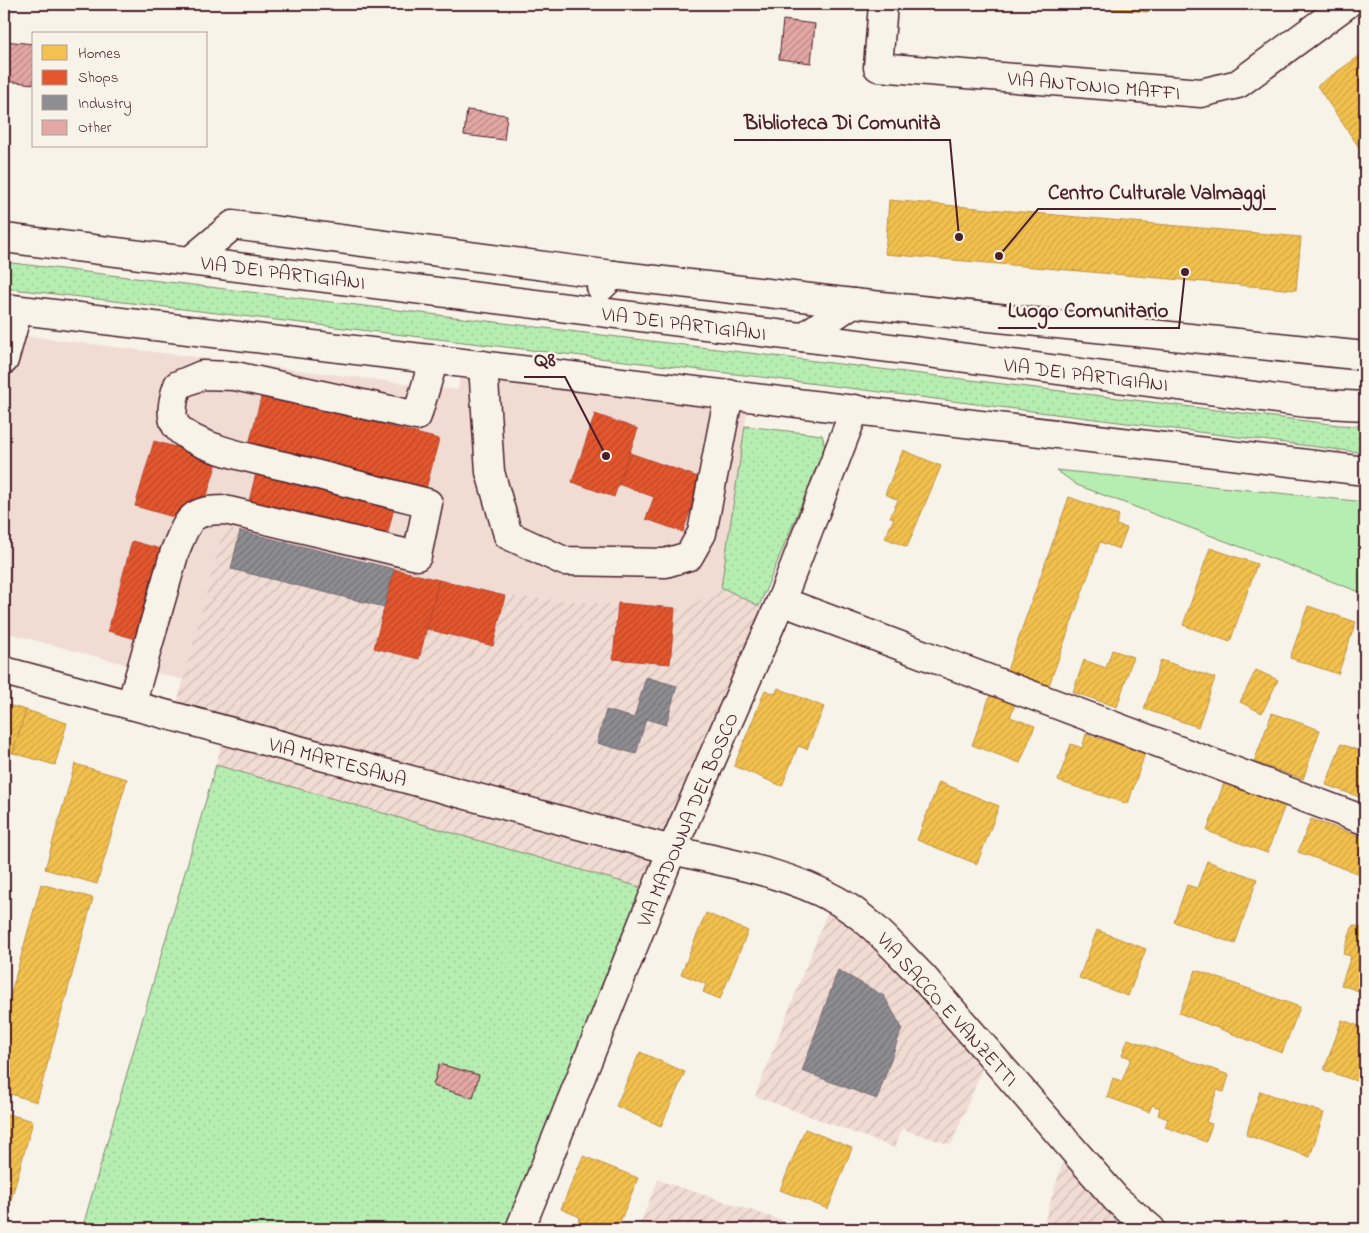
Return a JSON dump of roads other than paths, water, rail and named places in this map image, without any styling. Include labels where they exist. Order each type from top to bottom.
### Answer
[{"type":"street","name":"VIA ANTONIO MAFFI","points":[[883,4],[878,67],[1201,93],[1238,84],[1347,4]]},
{"type":"street","points":[[190,261],[233,225],[613,275],[853,303],[1365,356]]},
{"type":"street","name":"VIA DEI PARTIGIANI","points":[[4,238],[803,337],[1307,403],[1365,406]]},
{"type":"street","points":[[578,309],[613,275]]},
{"type":"street","points":[[803,337],[853,303]]},
{"type":"street","points":[[4,360],[11,309],[1365,471]]},
{"type":"street","points":[[132,705],[175,551],[184,528],[196,514],[207,510],[225,510],[417,556],[428,503],[236,454],[198,441],[178,429],[174,422],[173,398],[178,385],[202,375],[235,376],[417,416],[434,359]]},
{"type":"street","points":[[483,365],[490,472],[508,535],[564,561],[665,563],[689,556],[702,533],[729,394]]},
{"type":"street","name":"VIA MADONNA DEL BOSCO","points":[[520,1229],[672,850],[781,601],[855,409]]},
{"type":"street","points":[[781,601],[1364,820]]},
{"type":"street","name":"VIA MARTESANA","points":[[4,671],[672,850]]},
{"type":"street","name":"VIA SACCO E VANZETTI","points":[[672,850],[774,874],[807,886],[837,901],[865,921],[922,976],[1116,1199],[1151,1229]]},
{"type":"place","name":"Biblioteca Di Comunità","points":[[959,237]]},
{"type":"place","name":"Centro Culturale Valmaggi","points":[[999,256]]},
{"type":"place","name":"Luogo Comunitario","points":[[1185,272]]},
{"type":"place","name":"Q8","points":[[606,456]]}]
